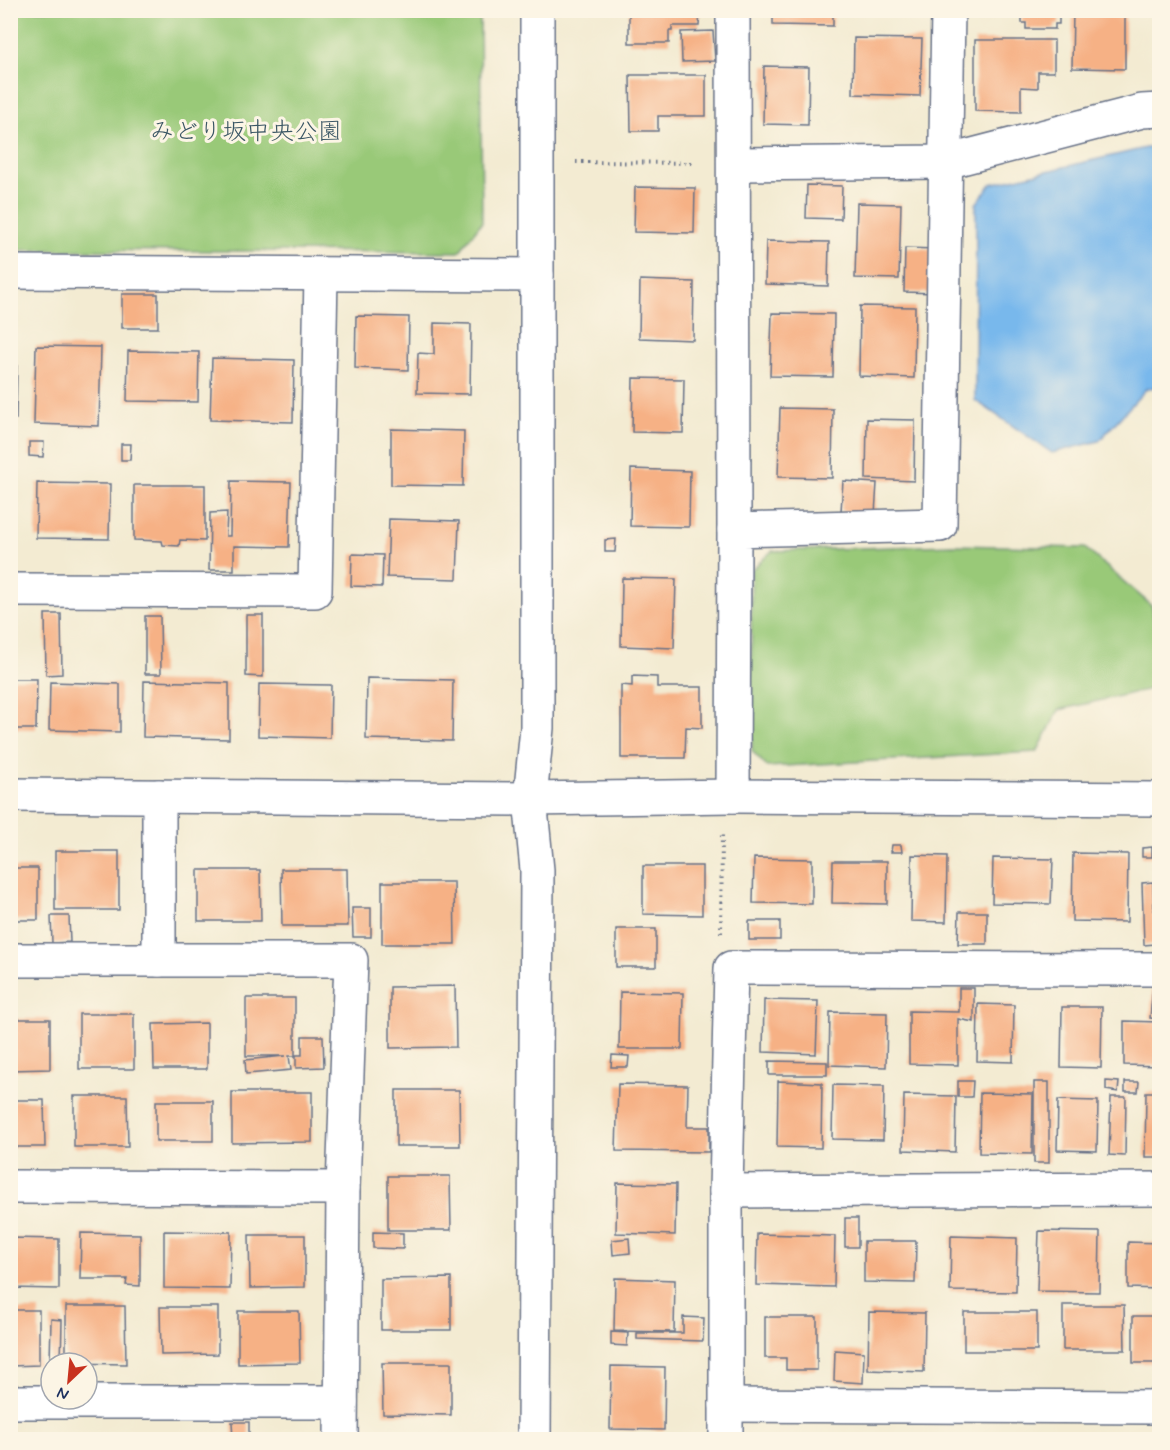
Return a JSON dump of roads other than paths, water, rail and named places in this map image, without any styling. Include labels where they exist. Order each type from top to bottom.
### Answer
[{"type":"street","points":[[534,1440],[537,870],[530,799],[537,728],[537,10]]},
{"type":"street","points":[[728,810],[734,530],[733,10]]},
{"type":"street","points":[[734,530],[940,525],[948,10]]},
{"type":"street","points":[[735,164],[946,162],[1142,111],[1160,110]]},
{"type":"street","points":[[10,272],[537,275]]},
{"type":"street","points":[[10,590],[315,591],[321,275]]},
{"type":"street","points":[[10,795],[530,799],[728,810],[1160,799]]},
{"type":"street","points":[[159,796],[159,960]]},
{"type":"street","points":[[10,960],[351,960],[343,1188],[341,1440]]},
{"type":"street","points":[[726,1440],[726,1191],[731,968],[1160,969]]},
{"type":"street","points":[[10,1187],[343,1188]]},
{"type":"street","points":[[726,1191],[1160,1189]]},
{"type":"street","points":[[10,1402],[341,1402]]},
{"type":"street","points":[[726,1405],[1160,1407]]},
{"type":"water","points":[[1159,145],[1159,386],[1146,389],[1099,441],[1052,453],[975,400],[976,204],[991,184]]},
{"type":"park label","name":"みどり坂中央公園","points":[[246,131]]}]
